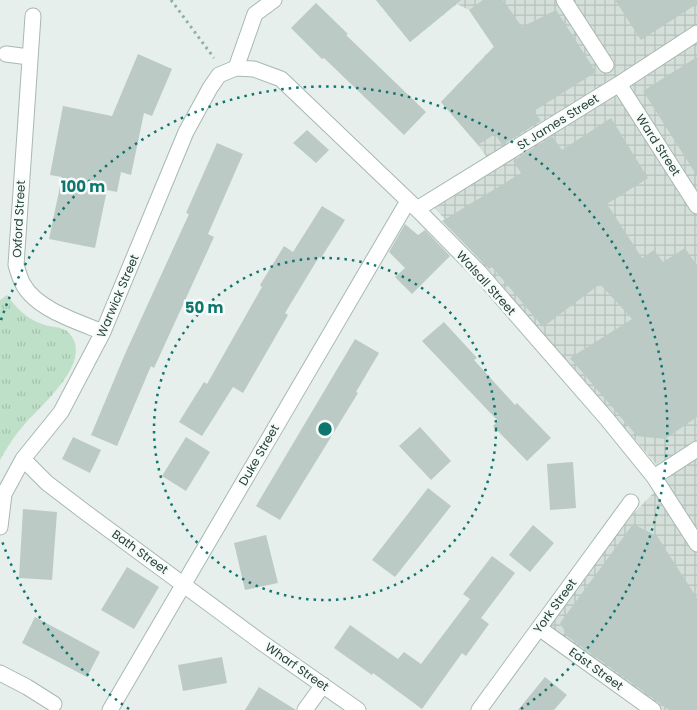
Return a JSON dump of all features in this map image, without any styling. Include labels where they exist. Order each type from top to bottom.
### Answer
[{"type":"street","points":[[230,70],[255,14],[274,0]]},
{"type":"street","points":[[564,0],[606,65]]},
{"type":"street","name":"Oxford Street","points":[[33,16],[16,265],[22,284],[33,297],[55,312],[104,332]]},
{"type":"street","name":"St James Street","points":[[412,205],[619,84],[697,33]]},
{"type":"street","points":[[6,54],[29,57]]},
{"type":"street","name":"Walsall Street","points":[[230,70],[254,69],[281,79],[412,205],[478,272],[607,419],[654,476],[697,544]]},
{"type":"street","name":"Warwick Street","points":[[0,527],[4,494],[22,459],[61,412],[104,332],[186,132],[219,75],[230,70]]},
{"type":"street","name":"Ward Street","points":[[619,84],[697,206]]},
{"type":"street","name":"Duke Street","points":[[110,710],[183,584],[412,205]]},
{"type":"street","points":[[654,476],[697,448]]},
{"type":"street","name":"Bath Street","points":[[22,459],[47,483],[261,642]]},
{"type":"street","name":"York Street","points":[[479,710],[631,502]]},
{"type":"street","name":"East Street","points":[[539,628],[653,710]]},
{"type":"street","name":"Wharf Street","points":[[261,642],[358,710]]},
{"type":"street","points":[[0,673],[54,704]]},
{"type":"street","points":[[305,710],[323,685]]},
{"type":"path","points":[[171,0],[230,70]]},
{"type":"shaded area","points":[[376,0],[697,0],[697,710],[662,710],[548,626],[626,521],[668,478],[433,206],[493,166],[478,145],[441,102],[494,46],[469,10],[457,4],[410,42]]},
{"type":"green space","points":[[7,295],[19,309],[33,320],[67,331],[75,342],[76,355],[63,381],[20,429],[0,460],[0,300]]},
{"type":"building","points":[[376,0],[461,0],[410,42]]},
{"type":"building","points":[[483,0],[503,0],[522,27],[556,10],[596,72],[534,111],[541,121],[502,145],[495,134],[478,145],[441,102],[494,47],[469,10]]},
{"type":"building","points":[[615,0],[697,0],[697,4],[641,40]]},
{"type":"building","points":[[316,3],[348,34],[346,35],[426,112],[404,135],[291,28]]},
{"type":"building","points":[[138,54],[172,69],[152,116],[144,113],[131,175],[121,172],[117,192],[107,190],[95,248],[49,239],[62,177],[50,175],[63,106],[112,116]]},
{"type":"building","points":[[697,57],[697,176],[643,91]]},
{"type":"building","points":[[611,118],[648,178],[607,204],[642,258],[654,250],[663,262],[685,248],[697,266],[697,417],[665,439],[637,436],[570,358],[632,319],[600,284],[543,327],[492,267],[489,269],[442,221],[521,173],[513,161],[552,136],[562,150]]},
{"type":"building","points":[[307,130],[329,150],[316,163],[293,143]]},
{"type":"building","points":[[217,143],[243,154],[208,234],[214,237],[154,368],[151,366],[117,446],[91,435],[125,354],[189,214],[186,213]]},
{"type":"building","points":[[322,206],[345,220],[321,258],[319,257],[285,313],[288,315],[243,393],[233,387],[202,436],[179,422],[204,382],[207,384],[262,287],[260,285],[284,246],[293,252]]},
{"type":"building","points":[[405,224],[418,235],[425,230],[450,256],[412,294],[395,277],[405,268],[389,252]]},
{"type":"building","points":[[444,322],[477,358],[474,360],[515,405],[517,403],[551,438],[527,461],[493,426],[498,421],[422,341]]},
{"type":"building","points":[[355,339],[379,353],[356,392],[358,393],[280,520],[256,506]]},
{"type":"building","points":[[420,427],[451,461],[431,480],[399,446]]},
{"type":"building","points":[[73,437],[101,450],[90,473],[62,459]]},
{"type":"building","points":[[186,437],[210,452],[186,491],[162,476]]},
{"type":"building","points":[[573,462],[576,508],[550,510],[547,464]]},
{"type":"building","points":[[428,488],[451,506],[395,577],[372,560]]},
{"type":"building","points":[[23,509],[57,512],[52,580],[19,578]]},
{"type":"building","points":[[633,524],[657,536],[697,598],[697,710],[669,710],[568,637],[560,623]]},
{"type":"building","points":[[533,525],[554,543],[530,572],[509,555]]},
{"type":"building","points":[[266,535],[278,583],[245,590],[234,543]]},
{"type":"building","points":[[492,556],[515,573],[481,618],[489,624],[466,656],[462,653],[422,709],[373,673],[372,675],[334,648],[350,625],[398,659],[404,652],[421,664],[470,599],[463,594]]},
{"type":"building","points":[[127,567],[159,587],[134,629],[101,610]]},
{"type":"building","points":[[35,617],[100,652],[87,677],[22,643]]},
{"type":"building","points":[[222,657],[227,683],[183,691],[178,665]]},
{"type":"building","points":[[545,677],[567,695],[554,710],[518,710]]},
{"type":"building","points":[[259,687],[296,710],[245,710]]}]
